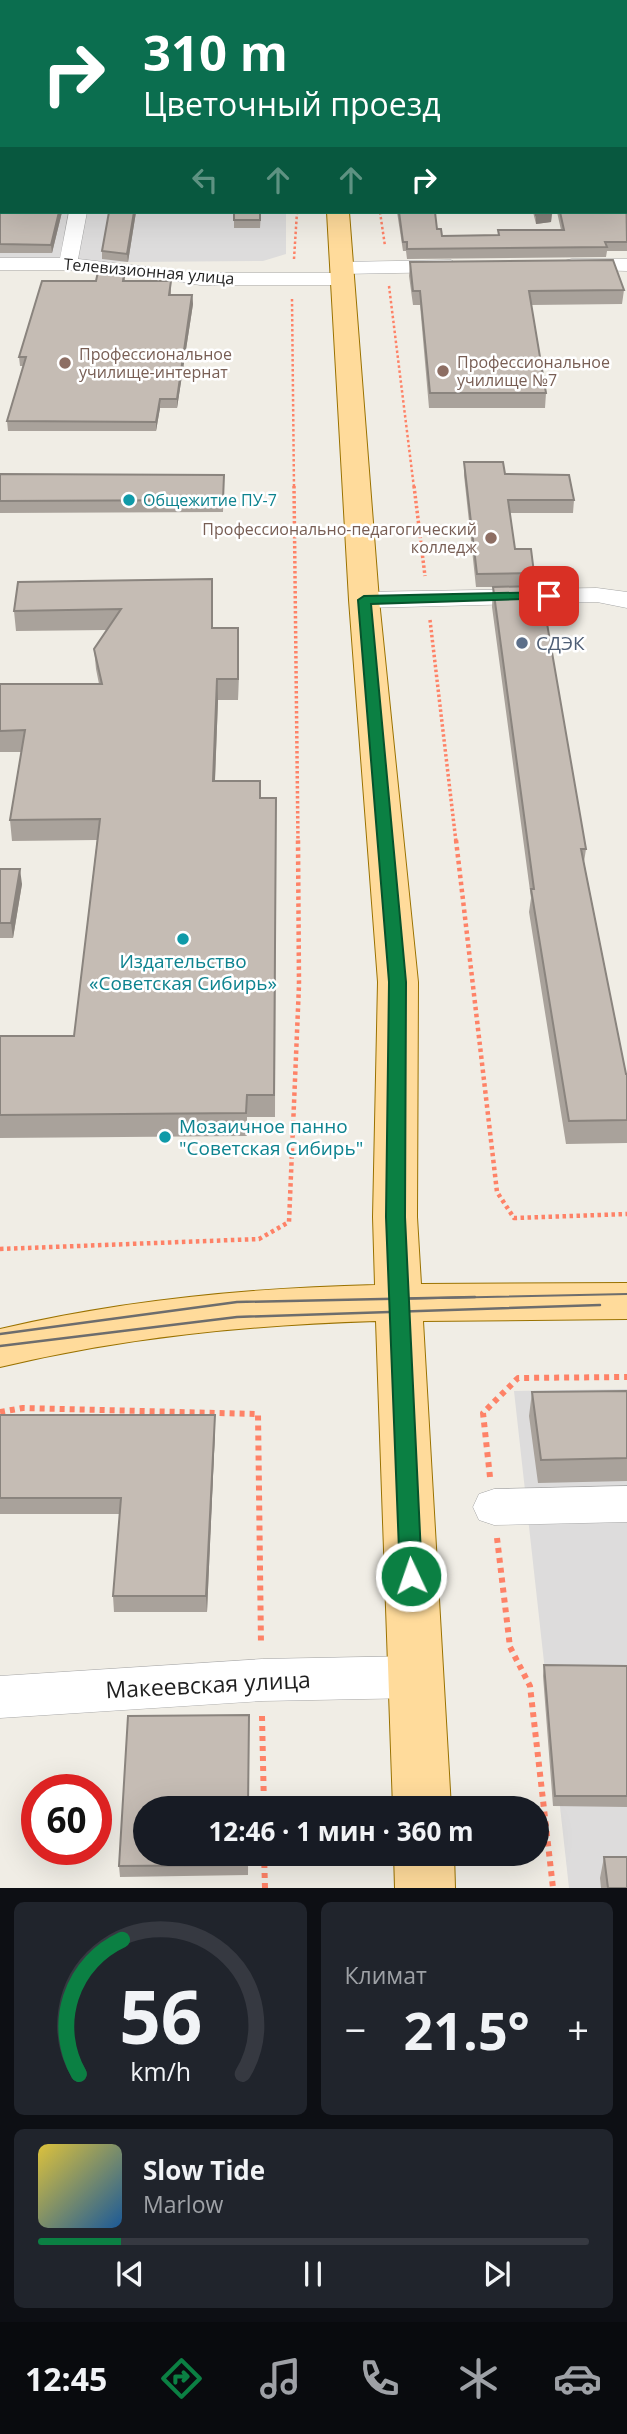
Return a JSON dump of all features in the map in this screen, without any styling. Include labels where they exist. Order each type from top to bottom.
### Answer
[{"type":"main road","points":[[338,214],[364,600],[398,982],[395,1217],[401,1301],[403,1425],[421,1796]]},
{"type":"main road","points":[[0,1348],[48,1334],[106,1323],[238,1310],[401,1301],[627,1301]]},
{"type":"main road","points":[[0,1338],[48,1334]]},
{"type":"main road","points":[[424,1866],[425,1888]]},
{"type":"street","points":[[68,264],[78,214]]},
{"type":"street","name":"Телевизионная улица","points":[[0,264],[68,264],[152,271],[200,279],[292,279],[387,267],[468,266]]},
{"type":"street","points":[[548,265],[627,265]]},
{"type":"street","points":[[364,600],[597,595],[627,600]]},
{"type":"street","points":[[494,1507],[627,1504]]},
{"type":"street","name":"Макеевская улица","points":[[0,1697],[262,1681],[416,1677]]},
{"type":"path","points":[[0,1249],[259,1239],[289,1222],[299,985],[292,279],[298,214]]},
{"type":"path","points":[[380,214],[498,1192],[514,1218],[627,1214]]},
{"type":"path","points":[[553,1888],[530,1686],[510,1647],[483,1413],[518,1378],[627,1377]]},
{"type":"path","points":[[0,1412],[23,1408],[258,1414],[264,1796]]},
{"type":"path","points":[[264,1866],[265,1888]]},
{"type":"shaded area","points":[[0,214],[286,214],[286,254],[263,261],[0,263]]},
{"type":"shaded area","points":[[627,1389],[627,1888],[569,1888],[514,1391]]},
{"type":"building","points":[[0,214],[59,214],[51,245],[0,244]]},
{"type":"building","points":[[109,214],[134,214],[127,254],[102,251]]},
{"type":"building","points":[[234,214],[260,214],[260,220],[234,220]]},
{"type":"building","points":[[399,214],[435,214],[437,229],[441,229],[442,236],[499,235],[498,230],[564,230],[560,214],[627,214],[627,242],[605,242],[607,247],[407,249],[407,242],[403,242]]},
{"type":"building","points":[[613,260],[624,290],[529,291],[546,393],[430,393],[420,291],[413,291],[410,262]]},
{"type":"building","points":[[99,267],[125,269],[123,281],[171,281],[169,295],[192,295],[177,399],[160,399],[156,422],[7,421],[26,357],[19,357],[42,281],[96,281]]},
{"type":"building","name":"Профессионально-педагогический колледж","points":[[464,462],[503,462],[505,474],[569,475],[574,500],[508,500],[515,549],[531,549],[534,573],[477,574]]},
{"type":"building","points":[[0,474],[224,475],[223,500],[0,501]]},
{"type":"building","points":[[212,579],[212,628],[238,628],[238,679],[217,679],[213,781],[260,781],[260,798],[276,798],[274,1095],[247,1095],[246,1113],[0,1115],[0,1036],[74,1036],[100,819],[10,820],[25,730],[0,731],[0,684],[102,684],[94,649],[121,609],[14,611],[18,582]]},
{"type":"building","points":[[538,586],[541,606],[544,606],[586,849],[581,849],[627,1074],[627,1120],[569,1121],[531,889],[534,889],[493,587]]},
{"type":"building","points":[[0,869],[20,869],[11,923],[0,923]]},
{"type":"building","points":[[627,1391],[627,1458],[541,1460],[532,1392]]},
{"type":"building","points":[[0,1415],[215,1415],[206,1596],[113,1596],[121,1498],[0,1498]]},
{"type":"building","points":[[544,1665],[627,1666],[627,1796],[555,1796]]},
{"type":"building","points":[[249,1715],[248,1796],[133,1796],[133,1866],[119,1866],[128,1716]]},
{"type":"building","points":[[604,1857],[627,1857],[627,1888],[608,1888]]},
{"type":"tram line","points":[[390,1299],[627,1294]]},
{"type":"tram line","points":[[0,1334],[237,1302],[475,1297]]},
{"type":"tram line","points":[[0,1346],[237,1317],[600,1305]]},
{"type":"place","name":"Профессиональное училище-интернат","points":[[65,363]]},
{"type":"place","name":"Профессиональное училище №7","points":[[443,371]]},
{"type":"place","name":"Общежитие ПУ-7","points":[[129,500]]},
{"type":"place","name":"Профессионально-педагогический колледж","points":[[491,538]]},
{"type":"place","name":"СДЭК","points":[[522,643]]},
{"type":"place","name":"Издательство «Советская Сибирь»","points":[[183,939]]},
{"type":"place","name":"Мозаичное панно \"Советская Сибирь\"","points":[[165,1137]]},
{"type":"route","points":[[411,1576],[403,1425],[401,1299],[395,1217],[398,982],[364,600],[549,596]]}]
